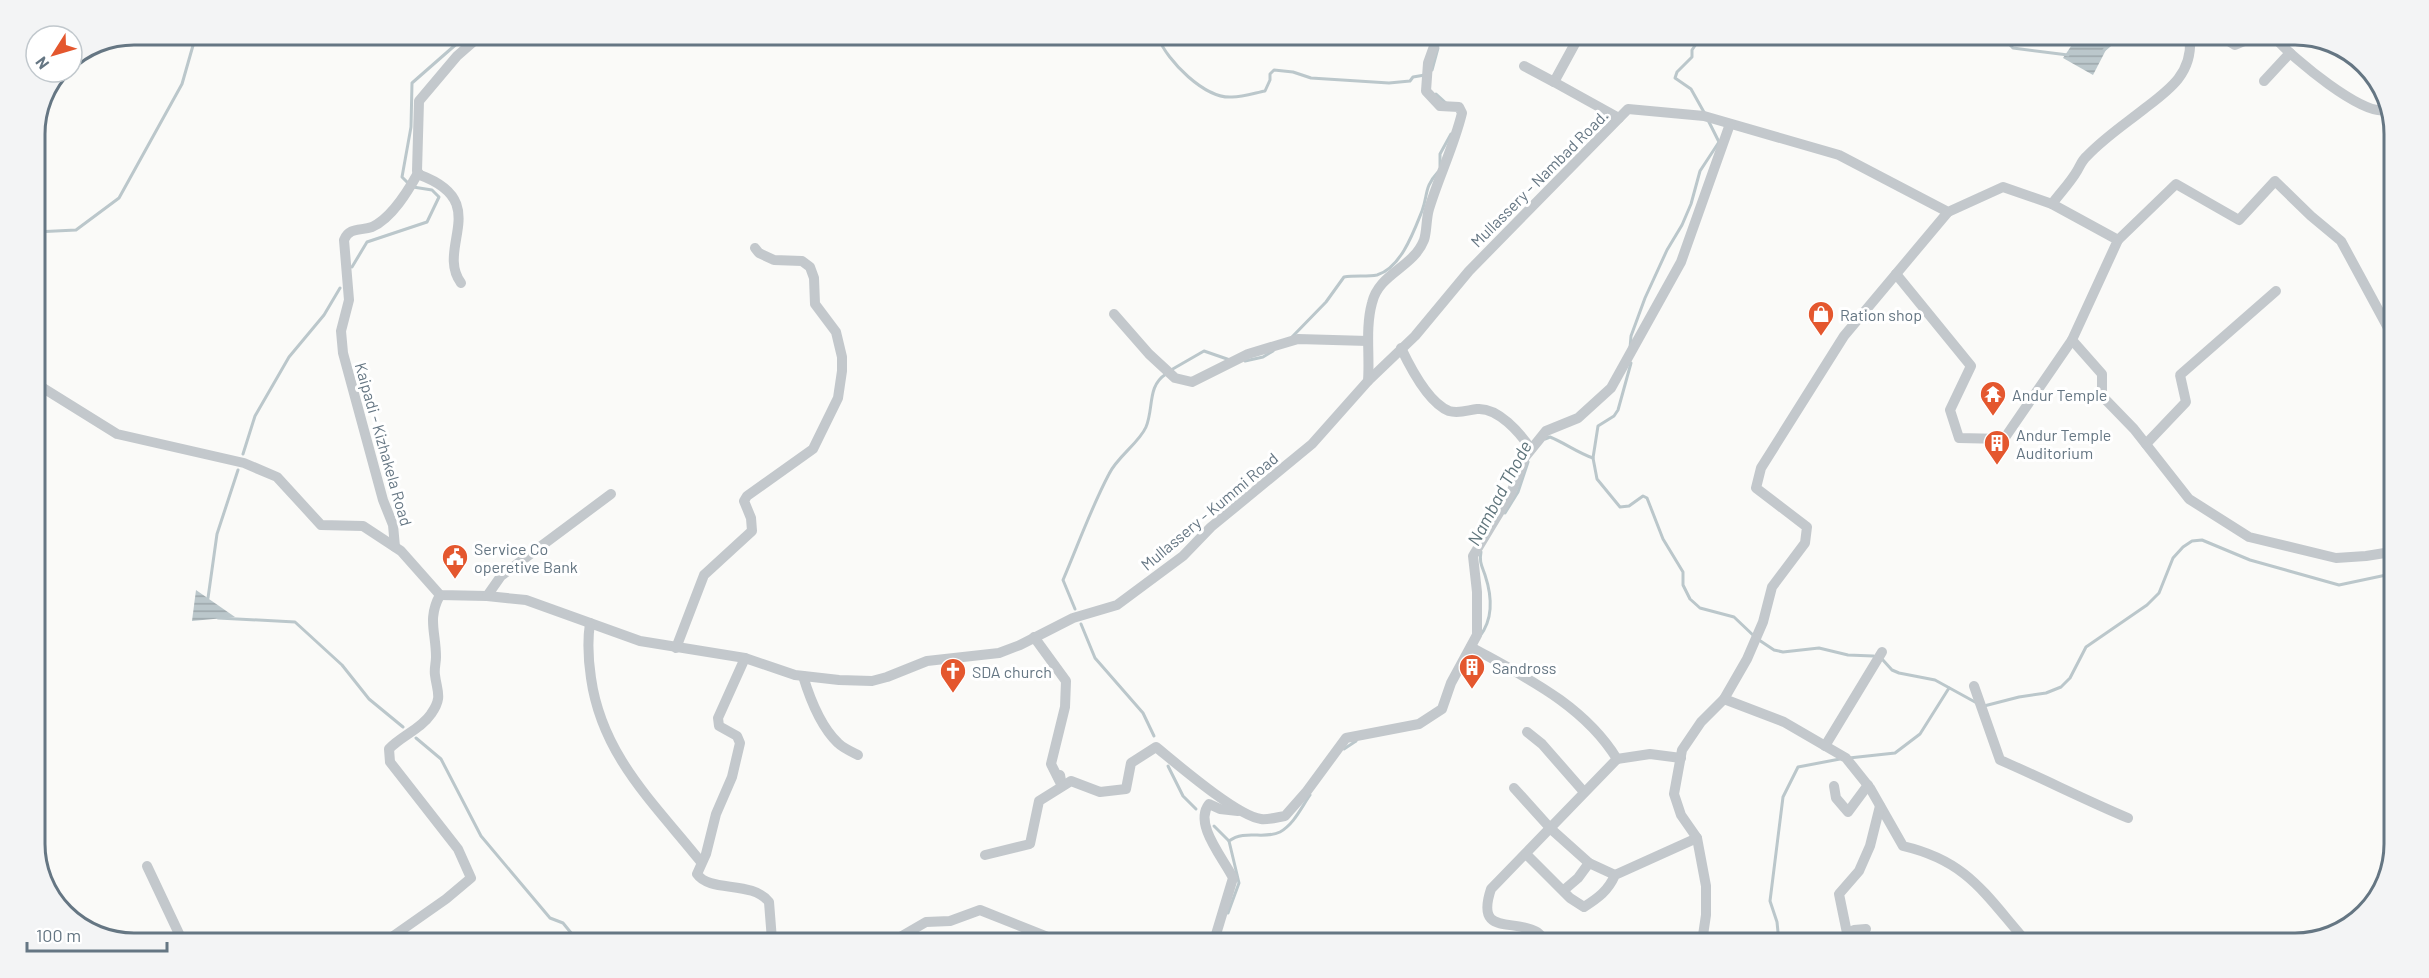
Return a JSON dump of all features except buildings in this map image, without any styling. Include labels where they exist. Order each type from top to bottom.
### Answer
[{"type":"street","points":[[461,283],[456,276],[454,263],[459,223],[458,204],[447,190],[418,169],[419,101],[451,62],[470,45]]},
{"type":"street","points":[[1368,381],[1368,340],[1372,301],[1391,273],[1410,260],[1424,241],[1428,213],[1462,112],[1459,107],[1449,107],[1435,102],[1426,91],[1428,63],[1434,45]]},
{"type":"street","points":[[1554,82],[1574,45]]},
{"type":"street","points":[[2052,204],[2076,173],[2085,157],[2176,83],[2184,72],[2190,56],[2190,45]]},
{"type":"street","points":[[2282,45],[2342,93],[2364,107],[2381,112]]},
{"type":"street","points":[[2264,81],[2290,53]]},
{"type":"street","points":[[1524,66],[1619,118]]},
{"type":"street","name":"Mullassery - Nambad Road.","points":[[1368,381],[1415,336],[1469,271],[1628,109],[1704,116],[1839,155],[1948,212]]},
{"type":"street","points":[[1216,933],[1233,878],[1223,858],[1210,843],[1204,813],[1209,804],[1220,809],[1243,812],[1262,819],[1285,816],[1307,791],[1346,738],[1419,724],[1442,709],[1451,682],[1477,635],[1477,592],[1473,556],[1511,493],[1525,458],[1546,431],[1578,418],[1611,388],[1681,262],[1730,124]]},
{"type":"street","name":"Kaipadi - Kizhakela Road","points":[[395,547],[393,525],[383,500],[343,353],[342,330],[349,300],[344,240],[346,234],[351,231],[374,226],[388,216],[403,198],[418,169]]},
{"type":"street","points":[[1896,274],[1971,366],[1950,410],[1959,438],[2004,439],[2072,340],[2118,240],[2176,184],[2238,220],[2275,180],[2311,216],[2341,241],[2384,321]]},
{"type":"street","points":[[1703,933],[1706,886],[1697,838],[1681,815],[1674,794],[1682,750],[1701,722],[1724,699],[1756,639],[1772,587],[1805,543],[1807,527],[1756,488],[1761,468],[1844,336],[1948,212],[2003,187],[2052,204],[2118,240]]},
{"type":"street","points":[[676,648],[704,574],[752,531],[751,519],[744,501],[747,496],[813,449],[838,398],[842,357],[836,332],[815,304],[814,278],[810,267],[802,261],[774,260],[759,254],[755,248]]},
{"type":"street","points":[[2146,444],[2186,402],[2180,375],[2276,291]]},
{"type":"street","points":[[1114,314],[1149,354],[1175,378],[1192,382],[1248,354],[1298,339],[1368,340]]},
{"type":"street","points":[[2072,340],[2102,374],[2102,396],[2146,444],[2189,499],[2249,537],[2336,558],[2384,553]]},
{"type":"street","points":[[1401,348],[1408,366],[1445,409],[1458,412],[1493,410],[1522,436],[1532,449]]},
{"type":"street","name":"Mullassery - Kummi Road","points":[[440,594],[487,596],[541,604],[640,641],[745,658],[803,676],[839,680],[872,681],[927,661],[999,653],[1073,618],[1117,605],[1183,556],[1211,527],[1312,444],[1368,381]]},
{"type":"street","points":[[45,389],[117,434],[244,463],[277,477],[321,525],[363,526],[401,551],[440,594],[433,609],[435,675],[440,695],[431,715],[412,731],[399,738],[389,749],[390,762],[458,849],[471,878],[446,900],[398,933]]},
{"type":"street","points":[[487,596],[501,576],[611,494]]},
{"type":"street","points":[[590,623],[586,644],[594,700],[604,729],[623,766],[701,862]]},
{"type":"street","points":[[1034,637],[1066,681],[1065,706],[1051,764],[1061,781]]},
{"type":"street","points":[[1471,647],[1548,690],[1594,728],[1617,759]]},
{"type":"street","points":[[1825,746],[1882,652]]},
{"type":"street","points":[[745,658],[718,718],[719,726],[737,736],[740,743],[732,777],[716,813],[708,848],[697,874],[699,878],[716,884],[746,889],[766,897],[770,905],[772,933]]},
{"type":"street","points":[[803,676],[811,700],[826,728],[838,744],[858,755]]},
{"type":"street","points":[[1974,686],[2000,760],[2128,819]]},
{"type":"street","points":[[1724,699],[1784,722],[1846,758],[1868,785],[1903,846],[1929,852],[1970,877],[2019,933]]},
{"type":"street","points":[[1527,732],[1542,744],[1584,792]]},
{"type":"street","points":[[985,855],[1030,844],[1039,801],[1061,781],[1071,781],[1100,792],[1125,789],[1131,763],[1156,747],[1188,774],[1243,812]]},
{"type":"street","points":[[1537,933],[1496,923],[1487,911],[1491,889],[1617,759],[1650,754],[1681,758]]},
{"type":"street","points":[[1834,786],[1836,798],[1848,812],[1868,785]]},
{"type":"street","points":[[1515,788],[1551,829],[1588,863],[1615,875]]},
{"type":"street","points":[[1849,933],[1839,894],[1859,871],[1870,846],[1880,806]]},
{"type":"street","points":[[1526,854],[1570,898],[1584,907],[1600,897],[1611,885],[1615,875],[1697,838]]},
{"type":"street","points":[[1564,890],[1578,878],[1588,863]]},
{"type":"street","points":[[147,866],[179,933]]},
{"type":"street","points":[[907,933],[926,922],[950,921],[980,910],[1037,933]]},
{"type":"street","points":[[1852,933],[1854,930],[1866,929]]},
{"type":"shaded area","points":[[2072,45],[2108,46],[2093,75],[2063,58]]},
{"type":"shaded area","points":[[196,590],[235,617],[192,621]]},
{"type":"waterway","points":[[45,232],[76,230],[119,198],[182,84],[193,45]]},
{"type":"waterway","points":[[408,183],[402,177],[411,127],[412,83],[455,45]]},
{"type":"waterway","points":[[1162,45],[1188,77],[1210,92],[1221,96],[1232,97],[1265,91],[1270,74],[1274,70],[1293,72],[1311,78],[1389,83],[1410,81],[1413,77],[1425,75]]},
{"type":"waterway","name":"Nambad Thode","points":[[1695,45],[1692,50],[1692,57],[1677,72],[1675,78],[1691,89],[1705,114]]},
{"type":"waterway","points":[[2010,45],[2013,48],[2068,55]]},
{"type":"waterway","points":[[2104,50],[2110,45]]},
{"type":"waterway","points":[[1432,70],[1438,48]]},
{"type":"waterway","points":[[1436,94],[1447,104]]},
{"type":"waterway","name":"Nambad Thode","points":[[1630,348],[1631,336],[1645,298],[1667,250],[1682,225],[1691,204],[1700,171],[1719,142],[1708,120]]},
{"type":"waterway","points":[[1440,166],[1440,154],[1451,134]]},
{"type":"waterway","points":[[1292,337],[1326,302],[1344,277],[1377,275],[1393,265],[1411,238],[1422,211],[1428,187],[1438,172]]},
{"type":"waterway","points":[[352,267],[367,242],[427,222],[439,197],[432,190],[413,187]]},
{"type":"waterway","points":[[243,454],[255,416],[289,357],[324,315],[340,288]]},
{"type":"waterway","points":[[1171,370],[1204,351],[1230,360]]},
{"type":"waterway","points":[[1245,361],[1263,357],[1273,351]]},
{"type":"waterway","name":"Nambad Thode","points":[[1545,439],[1550,437],[1593,458],[1598,426],[1614,416],[1618,410],[1631,363]]},
{"type":"waterway","points":[[1075,609],[1063,580],[1102,487],[1117,462],[1143,433],[1148,420],[1153,391],[1166,374]]},
{"type":"waterway","points":[[1593,458],[1597,479],[1620,507],[1629,506],[1643,496],[1647,498],[1663,539],[1683,572],[1683,585],[1690,599],[1700,608],[1734,617],[1754,636]]},
{"type":"waterway","name":"Nambad Thode","points":[[1505,513],[1518,492],[1528,462]]},
{"type":"waterway","points":[[208,598],[217,534],[238,470]]},
{"type":"waterway","points":[[1984,706],[2046,693],[2061,687],[2070,678],[2086,647],[2147,605],[2159,593],[2173,558],[2192,541],[2202,540],[2250,560],[2339,585],[2384,575]]},
{"type":"waterway","name":"Nambad Thode","points":[[1480,636],[1487,622],[1490,607],[1481,552]]},
{"type":"waterway","points":[[218,618],[295,622],[342,665],[369,699],[403,727]]},
{"type":"waterway","points":[[1081,624],[1095,658],[1143,713],[1154,736]]},
{"type":"waterway","points":[[1759,640],[1774,650],[1783,652],[1819,648],[1848,655],[1873,656],[1882,659],[1892,670],[1935,680],[1975,702]]},
{"type":"waterway","points":[[1849,758],[1895,753],[1920,734],[1949,688]]},
{"type":"waterway","points":[[416,738],[441,759],[481,836],[550,918],[563,923],[571,933]]},
{"type":"waterway","name":"Nambad Thode","points":[[1344,749],[1356,741]]},
{"type":"waterway","points":[[1778,933],[1770,901],[1783,797],[1798,767],[1840,759]]},
{"type":"waterway","points":[[1168,766],[1183,796],[1196,809]]},
{"type":"waterway","name":"Nambad Thode","points":[[1228,913],[1239,883],[1229,841],[1235,837],[1280,832],[1293,820],[1310,795]]},
{"type":"waterway","points":[[1214,826],[1229,841]]},
{"type":"place","name":"Ration shop","points":[[1821,337]]},
{"type":"place","name":"Andur Temple","points":[[1993,417]]},
{"type":"place","name":"Andur Temple Auditorium","points":[[1997,466]]},
{"type":"place","name":"Service Co operetive Bank","points":[[455,580]]},
{"type":"place","name":"Sandross","points":[[1472,690]]},
{"type":"place","name":"SDA church","points":[[953,694]]}]
